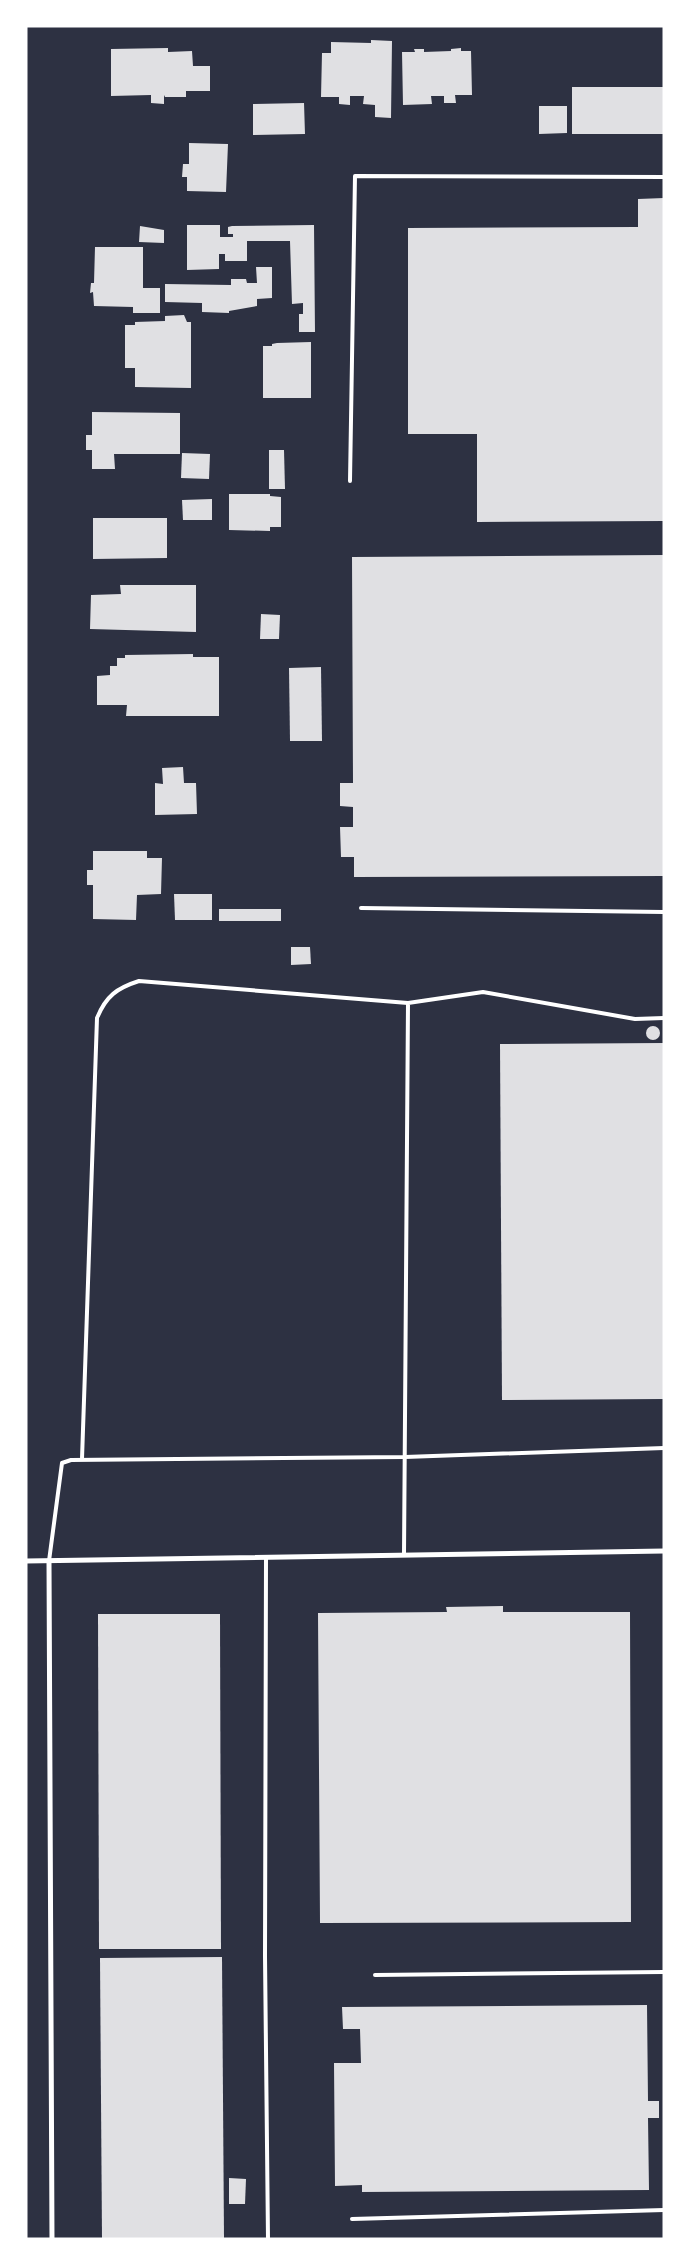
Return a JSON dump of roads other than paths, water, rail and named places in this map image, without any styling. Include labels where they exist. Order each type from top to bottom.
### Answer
[{"type":"street","points":[[26,1560],[664,1551]]},
{"type":"street","points":[[49,1561],[52,2239]]},
{"type":"lane","points":[[350,481],[355,176],[664,177]]},
{"type":"lane","points":[[361,908],[664,912]]},
{"type":"lane","points":[[82,1459],[97,1018],[103,1003],[127,985],[139,981],[408,1003],[483,992],[635,1019],[664,1018]]},
{"type":"lane","points":[[404,1555],[408,1003]]},
{"type":"lane","points":[[49,1561],[62,1463],[82,1459],[405,1457],[664,1448]]},
{"type":"lane","points":[[266,1557],[265,1956],[268,2239]]},
{"type":"lane","points":[[375,1975],[664,1972]]},
{"type":"lane","points":[[352,2219],[664,2210]]}]
